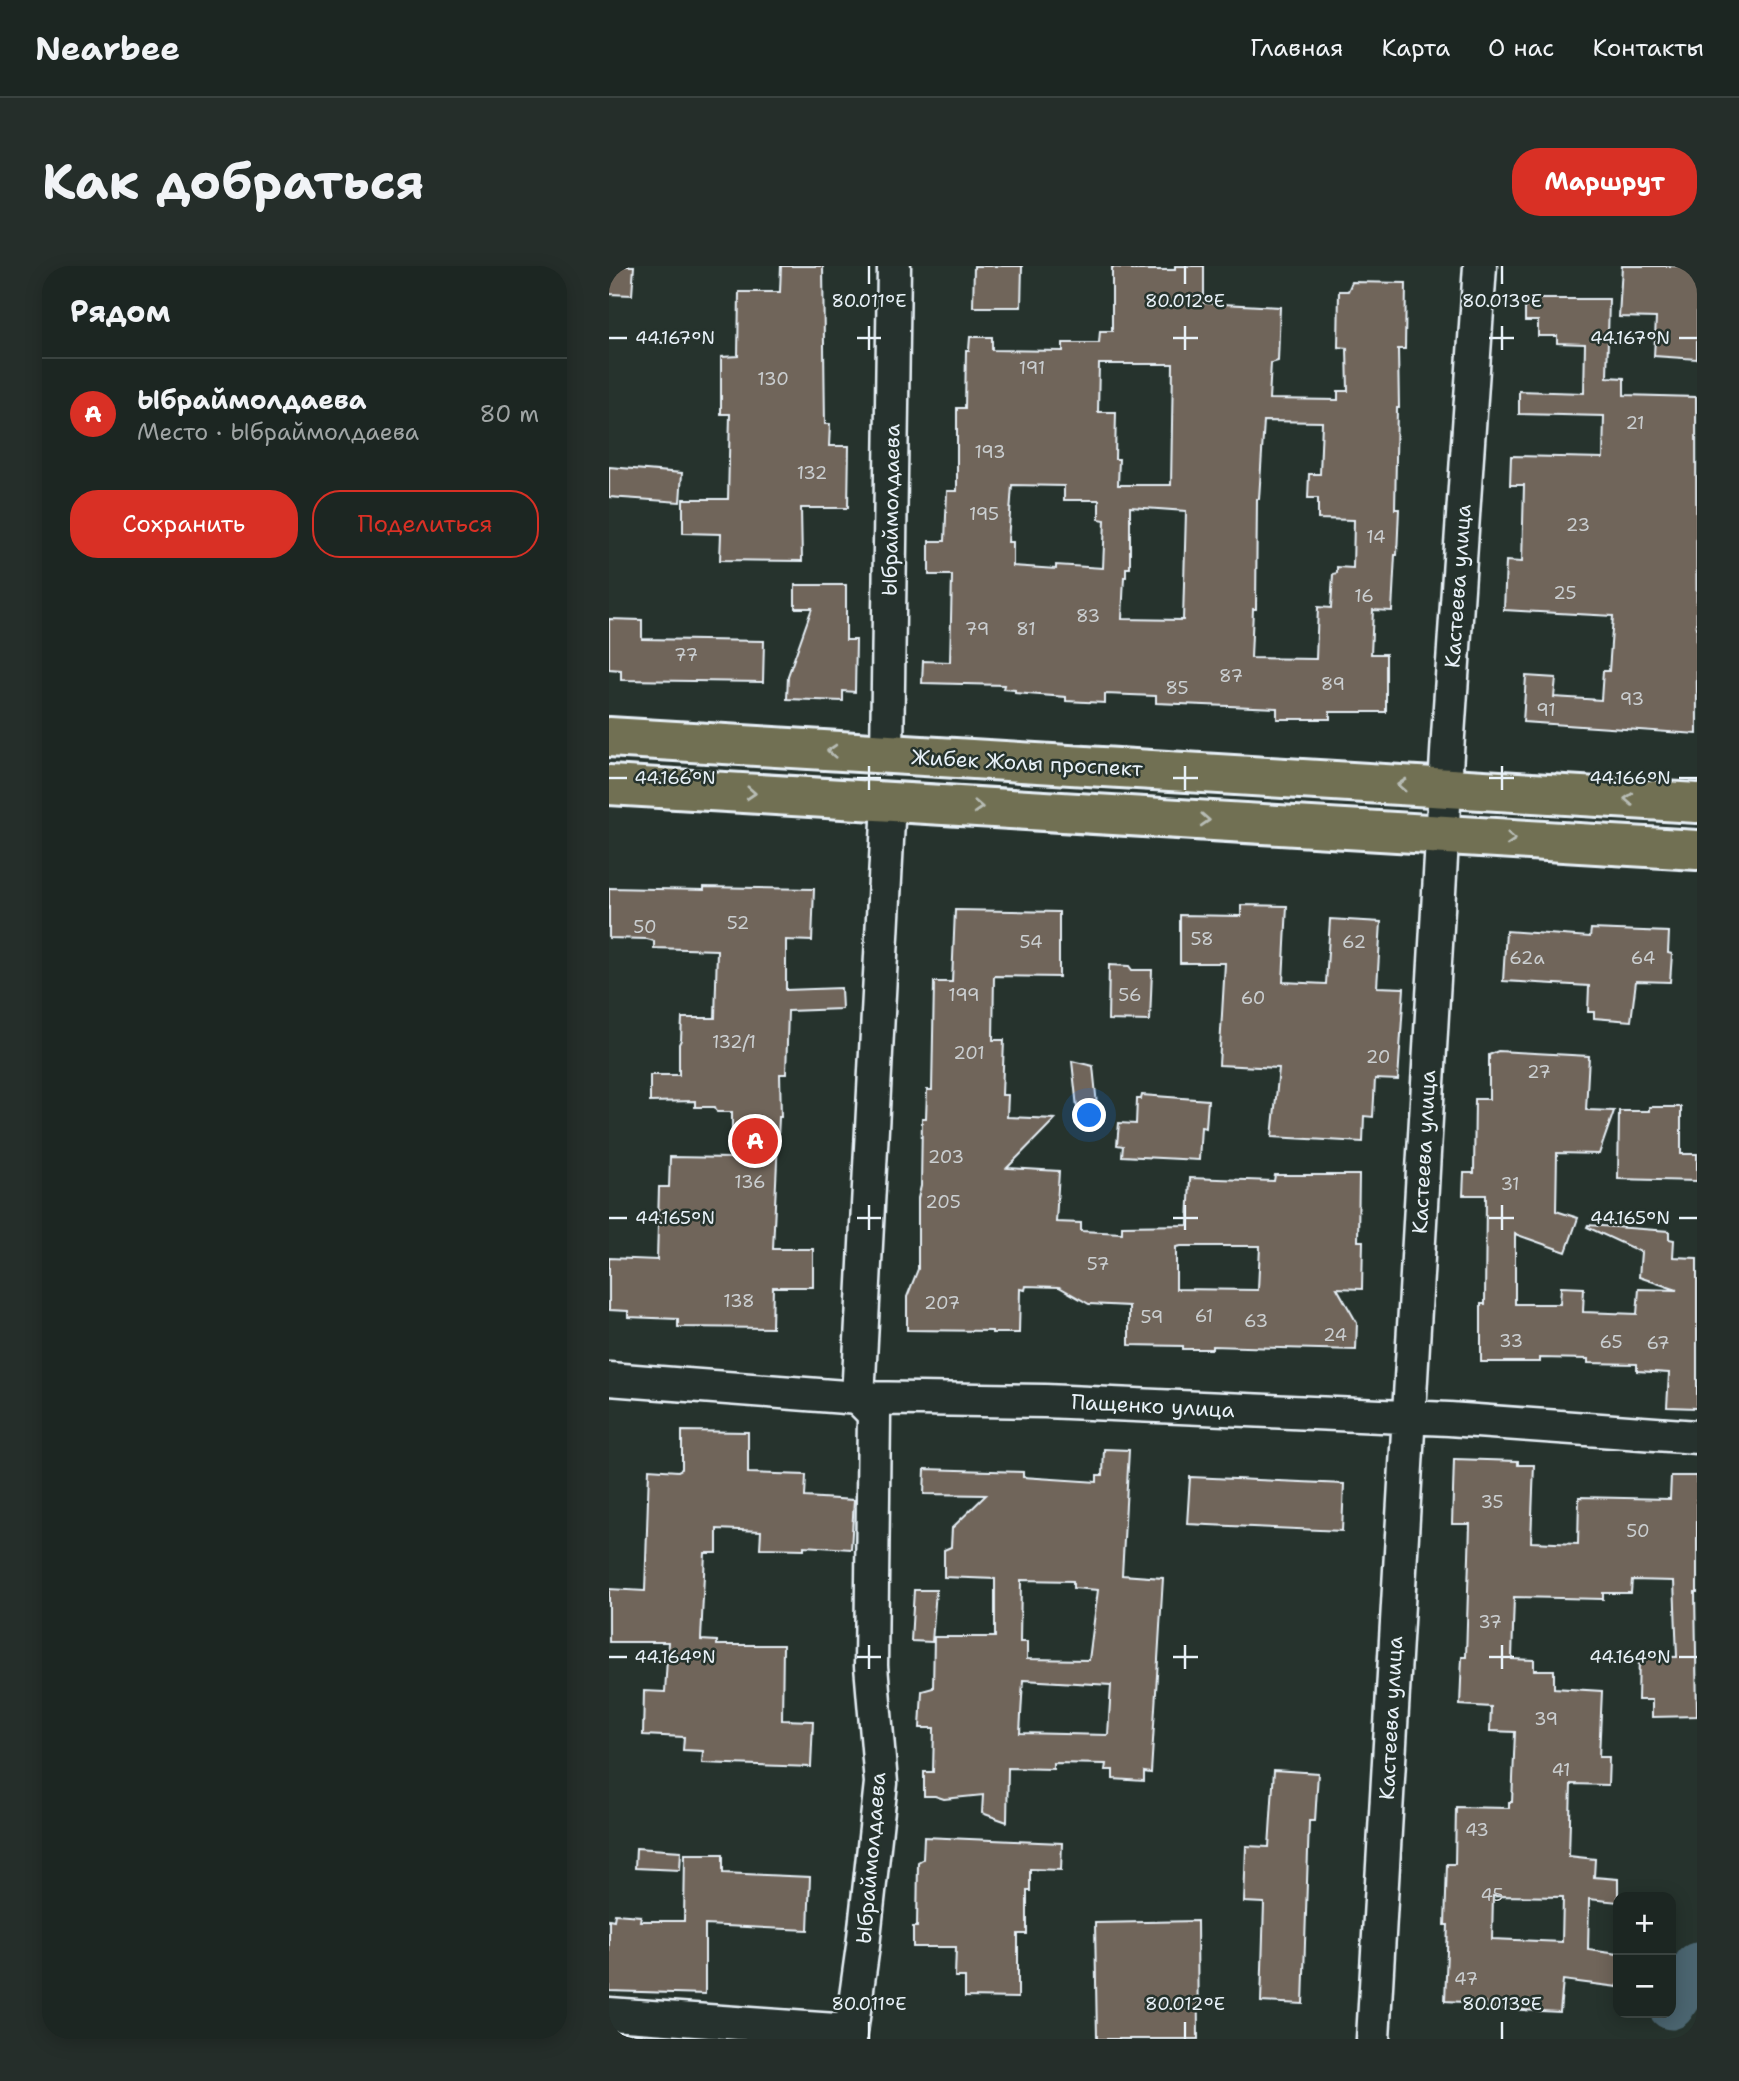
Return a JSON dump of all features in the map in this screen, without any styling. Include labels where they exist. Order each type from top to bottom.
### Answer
[{"type":"highway","name":"Жибек Жолы проспект","points":[[609,737],[1697,803]]},
{"type":"highway","points":[[609,785],[1697,850]]},
{"type":"street","name":"Ыбраймолдаева","points":[[887,754],[894,266]]},
{"type":"street","name":"Кастеева улица","points":[[1373,2039],[1448,736],[1480,266]]},
{"type":"street","points":[[858,1398],[889,802]]},
{"type":"street","name":"Пащенко улица","points":[[609,1379],[858,1398],[1045,1401],[1449,1419],[1697,1437]]},
{"type":"street","name":"Ыбраймолдаева","points":[[850,2035],[881,1783],[871,1667],[874,1414],[858,1398]]},
{"type":"street","points":[[609,2014],[850,2035]]},
{"type":"building","points":[[609,266],[634,266],[632,295],[609,294]]},
{"type":"building","points":[[781,266],[823,266],[825,424],[830,424],[829,446],[849,446],[848,508],[801,508],[802,561],[720,560],[721,534],[683,533],[683,499],[728,499],[730,414],[721,414],[721,357],[738,356],[739,292],[780,292]]},
{"type":"building","points":[[974,266],[1022,266],[1021,307],[973,307]]},
{"type":"building","points":[[1175,266],[1204,266],[1204,303],[1280,307],[1278,361],[1271,363],[1269,399],[1338,400],[1338,391],[1348,391],[1347,348],[1338,347],[1339,291],[1348,291],[1352,282],[1406,283],[1405,349],[1398,349],[1399,408],[1395,509],[1399,509],[1392,611],[1373,610],[1371,654],[1386,654],[1386,712],[1330,712],[1330,719],[1277,719],[1277,708],[1156,703],[1156,696],[1105,694],[1105,703],[1066,701],[1066,697],[1015,693],[1015,690],[1003,689],[1004,685],[922,683],[923,661],[950,662],[952,575],[929,575],[929,541],[945,541],[947,491],[957,491],[957,408],[965,408],[966,350],[969,350],[970,337],[992,337],[992,350],[1063,351],[1063,343],[1099,343],[1100,331],[1112,331],[1112,267],[1175,270]],"holes":[[[1099,364],[1173,364],[1171,485],[1118,485],[1119,459],[1115,459],[1116,412],[1098,412]],[[1264,421],[1322,422],[1320,474],[1309,474],[1308,498],[1318,498],[1318,519],[1354,520],[1353,568],[1337,567],[1337,573],[1333,574],[1331,608],[1318,607],[1316,659],[1251,658],[1253,609],[1256,609]],[[1012,485],[1064,486],[1064,500],[1099,500],[1099,519],[1105,520],[1103,568],[1013,566],[1013,542],[1008,542]],[[1130,507],[1186,511],[1183,620],[1122,619],[1124,577],[1126,568],[1130,568]]]},
{"type":"building","points":[[1622,266],[1697,266],[1697,359],[1654,356],[1656,318],[1619,317]]},
{"type":"building","points":[[1525,299],[1609,299],[1607,377],[1624,378],[1624,395],[1696,397],[1697,734],[1523,722],[1526,676],[1556,678],[1554,697],[1601,700],[1603,671],[1609,671],[1613,616],[1504,610],[1506,561],[1522,562],[1524,485],[1510,485],[1511,456],[1603,458],[1604,416],[1519,414],[1519,391],[1584,393],[1585,344],[1557,343],[1557,336],[1538,336],[1538,321],[1525,321]]},
{"type":"building","points":[[609,467],[682,473],[680,502],[609,497]]},
{"type":"building","points":[[795,585],[846,585],[846,640],[856,640],[855,692],[843,691],[843,701],[787,699],[788,676],[812,608],[795,608]]},
{"type":"building","points":[[609,619],[642,620],[642,639],[764,641],[763,682],[621,680],[621,670],[609,669]]},
{"type":"building","points":[[704,887],[814,889],[812,941],[786,940],[786,990],[841,988],[842,1009],[788,1011],[786,1074],[780,1074],[781,1117],[773,1249],[813,1249],[813,1287],[773,1287],[772,1328],[678,1327],[678,1319],[628,1317],[628,1311],[609,1310],[609,1258],[657,1260],[659,1187],[669,1187],[670,1157],[732,1158],[732,1112],[717,1112],[715,1107],[695,1107],[695,1101],[650,1102],[650,1075],[679,1075],[682,1018],[715,1018],[717,950],[654,948],[654,941],[647,939],[609,938],[609,888],[704,890]]},
{"type":"building","points":[[1241,905],[1287,906],[1283,982],[1326,984],[1330,919],[1381,922],[1377,987],[1404,988],[1398,1080],[1375,1079],[1373,1117],[1364,1116],[1363,1142],[1272,1137],[1279,1068],[1219,1065],[1225,963],[1180,963],[1180,915],[1241,916]]},
{"type":"building","points":[[955,910],[1059,912],[1059,977],[994,976],[993,1040],[1004,1040],[1002,1095],[1008,1095],[1007,1117],[1055,1119],[1007,1168],[1059,1171],[1056,1222],[1081,1223],[1081,1231],[1122,1233],[1122,1226],[1188,1225],[1190,1178],[1274,1181],[1275,1175],[1359,1175],[1358,1241],[1363,1241],[1362,1289],[1337,1288],[1357,1323],[1356,1350],[1212,1346],[1212,1349],[1183,1349],[1183,1346],[1129,1345],[1129,1306],[1089,1304],[1059,1287],[1026,1286],[1025,1290],[1020,1289],[1019,1333],[907,1330],[907,1297],[918,1269],[922,1118],[926,1118],[927,1090],[932,1090],[934,982],[952,982]],"holes":[[[1260,1246],[1258,1290],[1176,1289],[1176,1247]]]},
{"type":"building","points":[[1591,929],[1669,932],[1668,953],[1672,954],[1670,982],[1636,981],[1631,1021],[1594,1018],[1594,1012],[1588,1012],[1589,986],[1503,981],[1506,931],[1590,937]]},
{"type":"building","points":[[1109,965],[1129,966],[1132,970],[1152,970],[1150,1021],[1108,1020]]},
{"type":"building","points":[[1498,1051],[1589,1056],[1586,1110],[1614,1111],[1599,1154],[1557,1153],[1556,1211],[1578,1218],[1566,1252],[1515,1234],[1515,1304],[1560,1304],[1561,1287],[1584,1288],[1583,1312],[1637,1314],[1639,1289],[1677,1290],[1639,1277],[1641,1252],[1587,1227],[1669,1231],[1669,1239],[1674,1240],[1673,1257],[1697,1258],[1697,1408],[1667,1407],[1669,1373],[1637,1371],[1637,1364],[1540,1358],[1540,1362],[1481,1362],[1481,1304],[1485,1304],[1486,1195],[1463,1195],[1464,1173],[1474,1173],[1475,1099],[1489,1099],[1489,1055]]},
{"type":"building","points":[[1072,1061],[1093,1066],[1098,1115],[1078,1117]]},
{"type":"building","points":[[1142,1095],[1208,1100],[1206,1128],[1201,1127],[1199,1160],[1122,1156],[1123,1146],[1117,1145],[1119,1123],[1136,1124],[1137,1099],[1141,1099]]},
{"type":"building","points":[[1649,1107],[1681,1107],[1681,1154],[1697,1154],[1697,1181],[1618,1179],[1619,1111],[1649,1111]]},
{"type":"building","points":[[682,1431],[748,1432],[748,1473],[806,1475],[805,1497],[854,1500],[851,1549],[804,1546],[804,1549],[760,1548],[761,1531],[717,1529],[717,1553],[705,1553],[701,1640],[717,1641],[717,1645],[783,1645],[782,1720],[813,1721],[811,1767],[702,1763],[703,1751],[683,1750],[684,1737],[643,1735],[644,1691],[665,1692],[668,1642],[609,1642],[609,1589],[645,1591],[649,1469],[682,1469]]},
{"type":"building","points":[[1104,1449],[1129,1450],[1122,1575],[1163,1578],[1151,1773],[1144,1772],[1144,1781],[1113,1779],[1113,1770],[1105,1770],[1106,1764],[1053,1763],[1053,1769],[1008,1768],[1007,1822],[982,1813],[983,1795],[944,1799],[924,1796],[924,1772],[933,1772],[934,1728],[920,1728],[922,1691],[933,1688],[934,1637],[995,1637],[995,1579],[944,1577],[944,1550],[951,1547],[952,1528],[986,1495],[924,1494],[925,1469],[1023,1472],[1023,1477],[1097,1482],[1097,1475],[1103,1475]],"holes":[[[1021,1580],[1073,1581],[1073,1588],[1098,1590],[1089,1660],[1027,1659],[1027,1642],[1020,1642]],[[1023,1680],[1111,1685],[1108,1735],[1020,1733]]]},
{"type":"building","points":[[1454,1459],[1518,1461],[1518,1465],[1534,1465],[1531,1542],[1578,1544],[1579,1497],[1670,1499],[1671,1476],[1697,1476],[1697,1716],[1652,1717],[1652,1700],[1638,1700],[1639,1656],[1677,1657],[1674,1581],[1632,1580],[1631,1593],[1603,1593],[1603,1599],[1514,1597],[1512,1659],[1534,1660],[1534,1670],[1554,1670],[1554,1688],[1602,1691],[1599,1757],[1609,1757],[1608,1785],[1571,1784],[1569,1856],[1595,1859],[1594,1877],[1618,1879],[1618,1892],[1613,1892],[1613,1901],[1589,1899],[1588,1950],[1613,1953],[1613,1986],[1563,1980],[1560,2012],[1485,2008],[1485,2003],[1445,2001],[1447,1864],[1455,1864],[1456,1807],[1509,1808],[1509,1802],[1512,1802],[1515,1732],[1490,1731],[1491,1707],[1460,1705],[1462,1657],[1466,1657],[1470,1524],[1452,1524]],"holes":[[[1493,1896],[1563,1897],[1562,1942],[1492,1939]]]},
{"type":"building","points":[[1190,1477],[1344,1484],[1342,1531],[1187,1524]]},
{"type":"building","points":[[914,1590],[936,1590],[932,1642],[911,1641]]},
{"type":"building","points":[[1274,1770],[1318,1773],[1315,1821],[1309,1821],[1303,2004],[1261,2002],[1264,1903],[1244,1902],[1246,1846],[1269,1847]]},
{"type":"building","points":[[924,1837],[1062,1843],[1061,1870],[1030,1869],[1027,1934],[1018,1934],[1018,1998],[965,1997],[965,1977],[955,1977],[956,1947],[913,1947],[913,1927],[917,1927],[918,1862],[923,1859]]},
{"type":"building","points":[[636,1848],[681,1851],[680,1870],[635,1868]]},
{"type":"building","points":[[685,1854],[723,1854],[723,1873],[810,1877],[808,1930],[705,1925],[705,1994],[609,1991],[609,1919],[614,1920],[615,1914],[641,1916],[640,1921],[684,1921]]},
{"type":"building","points":[[1197,1921],[1198,2039],[1097,2039],[1095,1923]]},
{"type":"waterway","points":[[1676,1998],[1697,1966]]},
{"type":"place","name":"Ыбраймолдаева","points":[[755,1141]]}]
